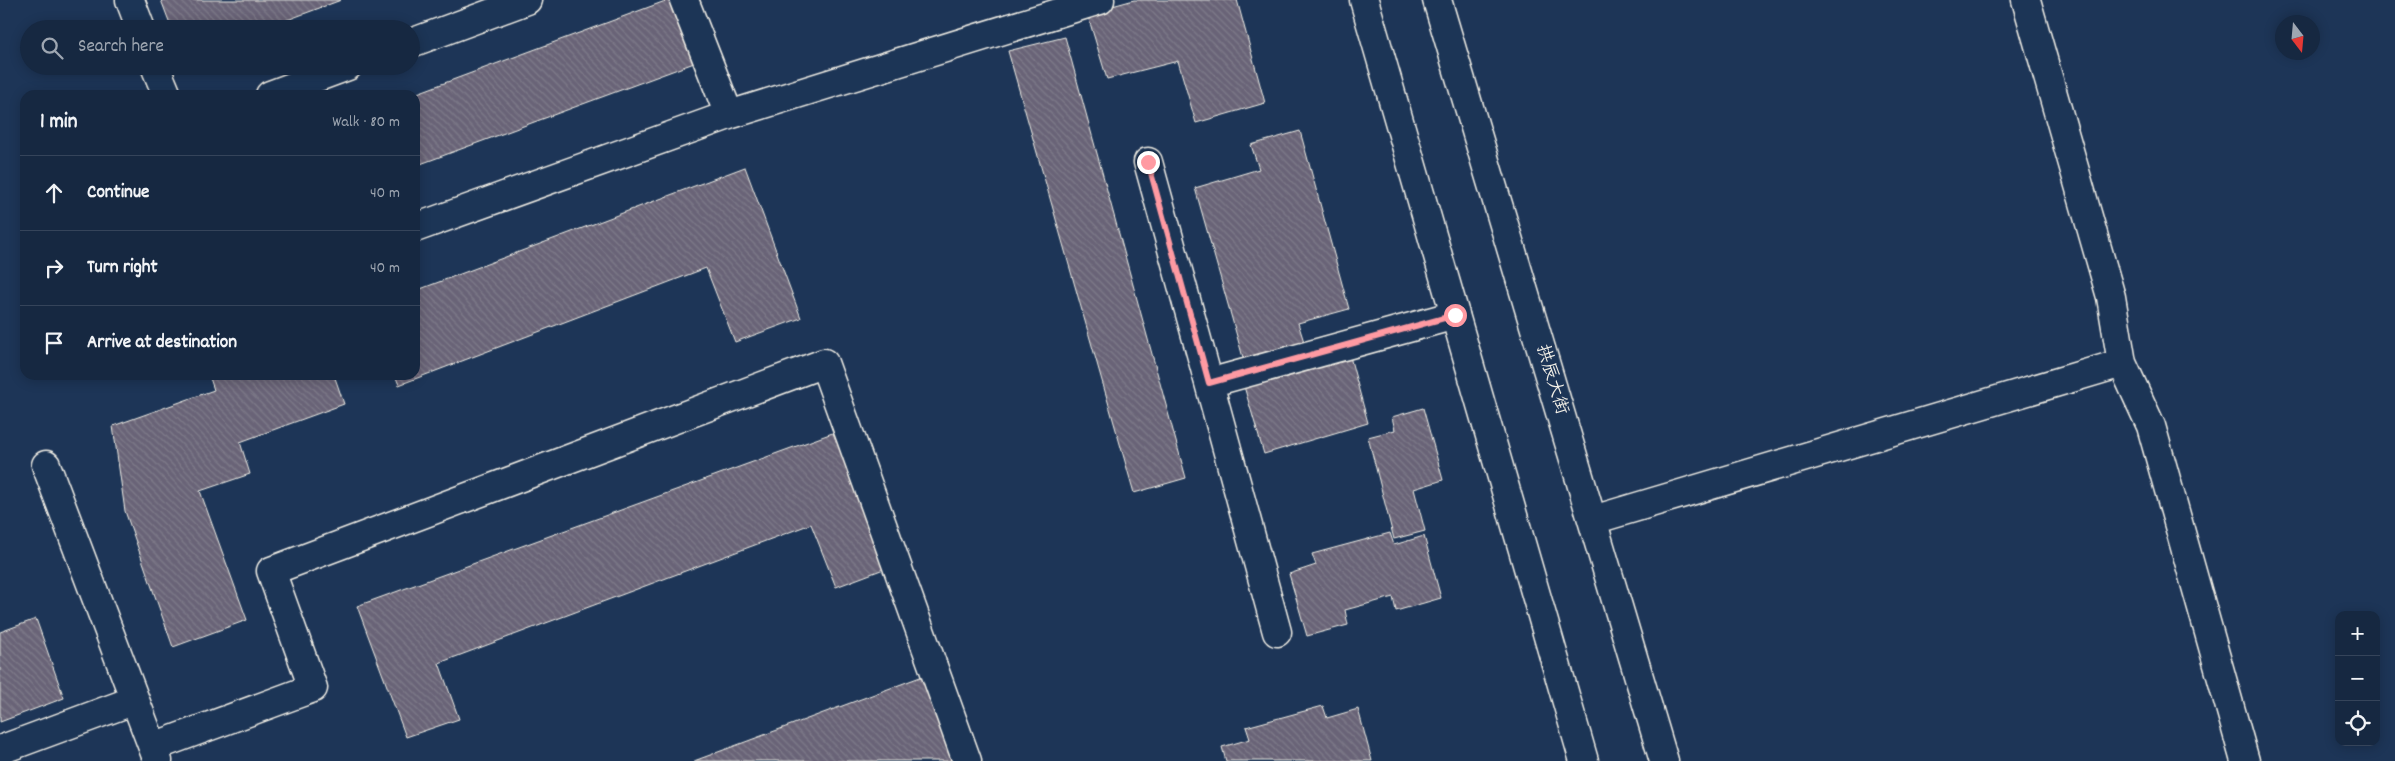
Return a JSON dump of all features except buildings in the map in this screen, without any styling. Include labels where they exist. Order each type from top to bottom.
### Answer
[{"type":"street","points":[[130,0],[138,20]]},
{"type":"street","points":[[420,40],[527,0]]},
{"type":"street","points":[[684,0],[729,115]]},
{"type":"street","points":[[420,226],[729,115],[1100,0]]},
{"type":"street","points":[[1364,0],[1584,761]]},
{"type":"street","name":"拱辰大街","points":[[1437,0],[1664,761]]},
{"type":"street","points":[[2026,0],[2111,297],[2122,363],[2151,426],[2245,761]]},
{"type":"street","points":[[159,75],[165,90]]},
{"type":"street","points":[[283,90],[324,75]]},
{"type":"street","points":[[1148,162],[1277,632]]},
{"type":"street","points":[[1209,383],[1455,315]]},
{"type":"street","points":[[46,464],[156,754],[313,688],[271,571],[824,363],[967,761]]},
{"type":"street","points":[[1592,520],[2122,363]]},
{"type":"street","points":[[0,750],[135,700]]},
{"type":"route","points":[[1148,162],[1209,383],[1455,315]]}]
